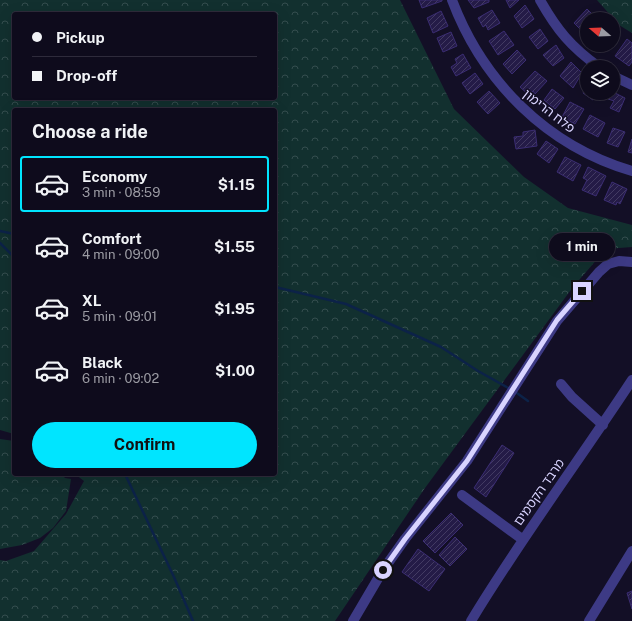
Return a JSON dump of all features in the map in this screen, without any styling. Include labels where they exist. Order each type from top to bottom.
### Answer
[{"type":"street","name":"פלח הרימון","points":[[452,0],[461,22],[475,48],[510,95],[526,111],[562,139],[588,154],[604,162],[632,171]]},
{"type":"street","points":[[540,0],[560,32],[572,45],[590,60]]},
{"type":"street","points":[[620,79],[632,85]]},
{"type":"street","points":[[353,621],[383,570],[405,539],[467,461],[557,320],[599,272],[608,264],[632,262]]},
{"type":"street","name":"מרבד הקסמים","points":[[471,621],[522,539],[603,425],[632,380]]},
{"type":"street","points":[[561,384],[572,398],[603,425]]},
{"type":"street","points":[[462,495],[522,539]]},
{"type":"street","points":[[589,621],[632,551]]},
{"type":"green space","points":[[0,0],[400,0],[454,109],[524,177],[568,208],[632,225],[632,247],[606,249],[573,287],[425,488],[335,621],[0,621],[0,560],[6,561],[34,551],[66,514],[84,481],[78,476],[277,476],[277,108],[12,108],[12,433],[0,430]]},
{"type":"green space","points":[[597,0],[632,0],[632,33],[620,26],[620,12],[608,12]]},
{"type":"green space","points":[[0,439],[12,441],[12,476],[63,476],[71,479],[66,511],[53,528],[40,538],[22,545],[0,549]]},
{"type":"building","points":[[419,0],[442,0],[442,1],[422,8]]},
{"type":"building","points":[[468,0],[489,0],[489,2],[474,8]]},
{"type":"building","points":[[506,0],[519,0],[510,8]]},
{"type":"building","points":[[525,5],[534,19],[522,28],[514,16]]},
{"type":"building","points":[[492,10],[500,23],[488,30],[486,25],[483,27],[478,18]]},
{"type":"building","points":[[441,11],[448,26],[433,33],[427,18]]},
{"type":"building","points":[[580,17],[580,29],[574,23]]},
{"type":"building","points":[[540,29],[548,41],[538,49],[529,37]]},
{"type":"building","points":[[504,31],[514,45],[498,55],[489,41]]},
{"type":"building","points":[[451,32],[457,46],[443,52],[437,38]]},
{"type":"building","points":[[627,39],[632,43],[632,62],[629,66],[615,56],[618,52],[620,52],[620,49]]},
{"type":"building","points":[[556,45],[564,58],[553,66],[543,55]]},
{"type":"building","points":[[517,50],[526,60],[512,74],[503,64]]},
{"type":"building","points":[[463,54],[471,68],[456,76],[451,67],[457,63],[455,59]]},
{"type":"building","points":[[571,62],[580,71],[580,76],[573,88],[560,76]]},
{"type":"building","points":[[535,71],[547,81],[535,94],[533,91],[529,95],[520,87]]},
{"type":"building","points":[[475,73],[483,84],[470,94],[462,83]]},
{"type":"building","points":[[552,89],[564,98],[555,109],[544,100]]},
{"type":"building","points":[[489,91],[500,103],[488,114],[477,102]]},
{"type":"building","points":[[620,96],[625,98],[619,112],[610,108],[614,101],[611,100],[620,100]]},
{"type":"building","points":[[570,102],[584,109],[575,124],[562,117]]},
{"type":"building","points":[[590,115],[605,123],[598,137],[583,129]]},
{"type":"building","points":[[613,128],[625,132],[618,147],[607,143]]},
{"type":"building","points":[[535,130],[537,146],[516,149],[514,137],[523,136],[523,132]]},
{"type":"building","points":[[632,139],[632,153],[628,152]]},
{"type":"building","points":[[546,141],[558,149],[549,163],[537,154]]},
{"type":"building","points":[[565,157],[581,165],[573,181],[557,172]]},
{"type":"building","points":[[588,167],[606,176],[596,196],[582,190],[587,180],[583,178]]},
{"type":"building","points":[[612,182],[627,189],[620,204],[617,202],[616,205],[604,200]]},
{"type":"building","points":[[502,445],[514,453],[486,497],[474,488]]},
{"type":"building","points":[[451,513],[463,525],[435,553],[423,541]]},
{"type":"building","points":[[455,537],[467,549],[450,566],[439,555]]},
{"type":"building","points":[[418,549],[445,569],[429,591],[402,572]]},
{"type":"building","points":[[632,591],[632,609],[627,593]]},
{"type":"waterway","points":[[0,231],[12,234]]},
{"type":"waterway","points":[[0,243],[12,255]]},
{"type":"waterway","points":[[277,287],[346,304],[441,347],[478,371],[510,389]]},
{"type":"waterway","points":[[514,391],[528,401]]},
{"type":"waterway","points":[[126,476],[174,577],[193,621]]},
{"type":"route","points":[[383,570],[405,539],[467,461],[557,320],[582,291]]}]
